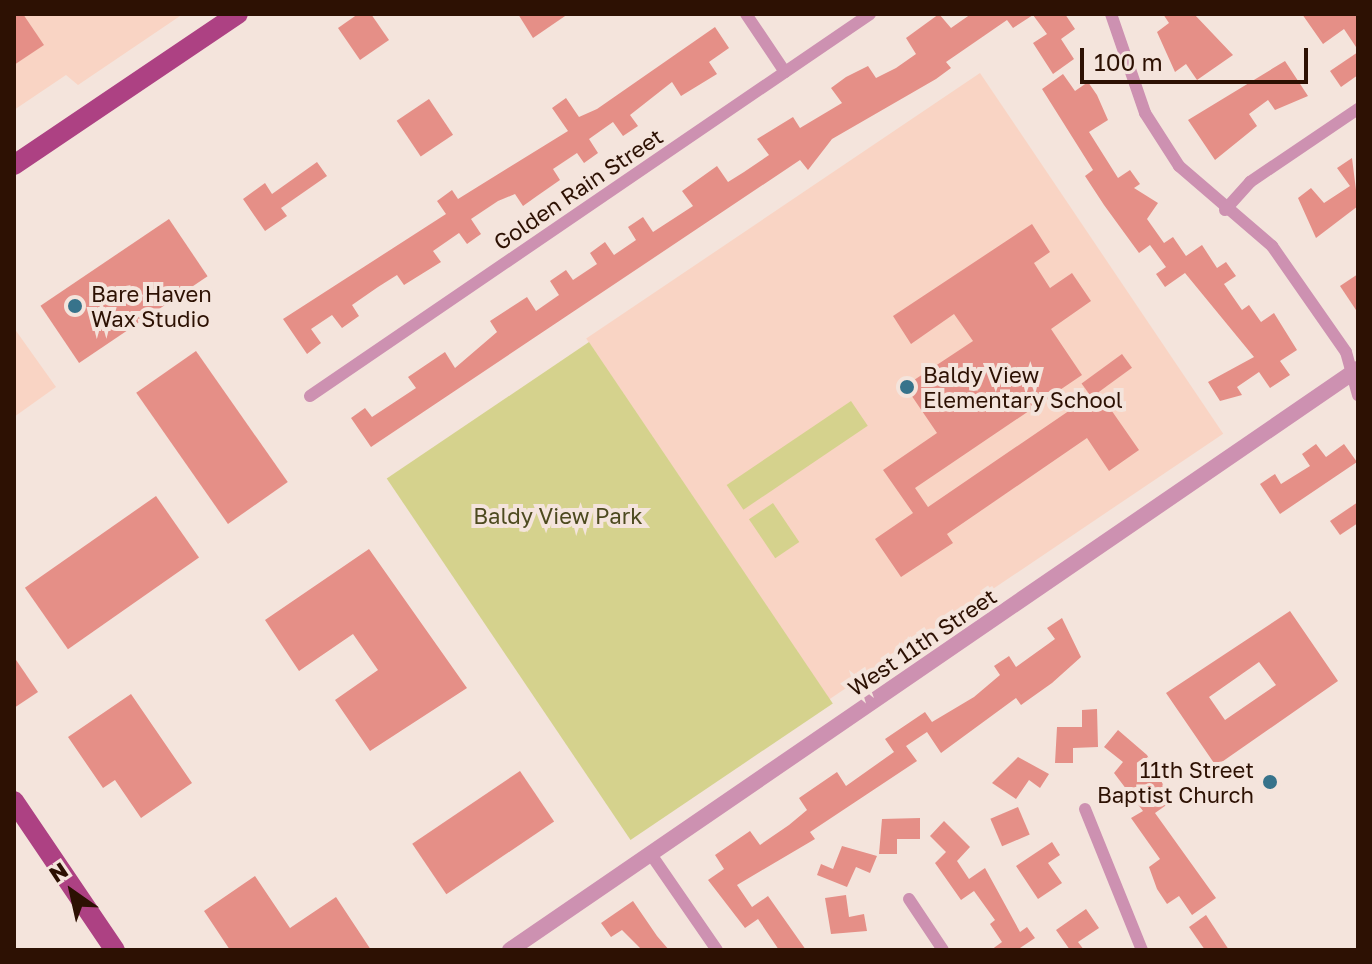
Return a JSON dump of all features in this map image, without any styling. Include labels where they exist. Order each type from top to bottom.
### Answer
[{"type":"main road","points":[[14,165],[238,14]]},
{"type":"main road","points":[[14,801],[115,950]]},
{"type":"street","points":[[746,14],[785,72]]},
{"type":"street","name":"Golden Rain Street","points":[[310,396],[870,14]]},
{"type":"street","points":[[1111,14],[1145,113],[1179,166],[1225,210],[1272,246],[1346,352],[1358,395]]},
{"type":"street","points":[[1225,210],[1250,182],[1358,109]]},
{"type":"street","name":"West 11th Street","points":[[510,950],[1353,372]]},
{"type":"street","points":[[1085,809],[1142,950]]},
{"type":"street","points":[[650,853],[717,950]]},
{"type":"street","points":[[909,899],[943,950]]},
{"type":"shaded area","points":[[14,14],[183,14],[78,85],[66,75],[14,110]]},
{"type":"shaded area","name":"Baldy View Elementary School","points":[[980,73],[1223,434],[829,699],[586,339]]},
{"type":"shaded area","points":[[14,328],[56,387],[14,417]]},
{"type":"green space","name":"Baldy View Park","points":[[589,342],[833,703],[631,840],[387,478]]},
{"type":"green space","points":[[851,401],[868,426],[743,510],[727,485]]},
{"type":"green space","points":[[773,503],[799,542],[775,558],[749,519]]},
{"type":"building","points":[[14,14],[23,14],[44,45],[14,65]]},
{"type":"building","points":[[358,14],[371,14],[389,40],[360,60],[338,28]]},
{"type":"building","points":[[518,14],[568,14],[533,38]]},
{"type":"building","points":[[939,14],[951,28],[971,14],[1065,14],[1075,29],[1061,39],[1074,59],[1053,74],[1033,43],[1047,34],[1033,15],[1013,28],[1007,20],[946,62],[951,68],[936,79],[832,139],[808,170],[800,160],[371,447],[351,418],[365,408],[372,417],[416,388],[408,377],[445,352],[455,368],[497,332],[490,321],[527,297],[536,311],[559,295],[550,281],[566,270],[573,280],[597,264],[590,253],[605,242],[614,255],[636,240],[628,227],[643,217],[653,232],[693,206],[682,191],[717,166],[728,182],[769,155],[757,139],[793,117],[800,128],[842,103],[831,88],[846,77],[868,66],[876,78],[896,68],[916,54],[906,38]]},
{"type":"building","points":[[1163,14],[1194,14],[1233,55],[1197,80],[1186,64],[1175,72],[1157,32],[1169,23]]},
{"type":"building","points":[[1302,14],[1358,14],[1358,50],[1344,29],[1323,44]]},
{"type":"building","points":[[715,27],[729,48],[709,62],[717,74],[681,96],[672,82],[630,115],[638,126],[623,136],[613,122],[589,139],[598,153],[584,163],[577,153],[553,169],[560,180],[523,206],[515,194],[498,201],[471,219],[481,234],[467,244],[459,233],[433,251],[441,262],[404,285],[397,275],[378,287],[352,305],[359,316],[342,328],[332,315],[311,329],[321,343],[307,354],[283,319],[446,214],[437,201],[452,190],[458,199],[568,131],[552,108],[566,98],[579,117],[597,109]]},
{"type":"building","points":[[1358,52],[1358,75],[1341,87],[1330,71]]},
{"type":"building","points":[[1285,61],[1308,96],[1275,110],[1268,100],[1249,114],[1257,126],[1215,160],[1188,120]]},
{"type":"building","points":[[1063,74],[1075,91],[1088,82],[1097,95],[1108,120],[1089,132],[1118,178],[1130,170],[1140,184],[1134,188],[1158,203],[1147,219],[1164,243],[1173,237],[1186,256],[1202,245],[1217,268],[1226,262],[1236,276],[1224,284],[1242,310],[1249,305],[1261,322],[1274,313],[1297,350],[1280,361],[1290,375],[1270,388],[1259,372],[1237,387],[1242,395],[1220,401],[1208,382],[1254,357],[1185,273],[1165,287],[1156,274],[1166,267],[1150,245],[1139,253],[1104,205],[1085,176],[1093,170],[1042,89]]},
{"type":"building","points":[[429,99],[453,135],[421,156],[397,121]]},
{"type":"building","points":[[1352,158],[1358,206],[1316,238],[1298,198],[1311,188],[1324,203],[1350,186],[1337,168]]},
{"type":"building","points":[[317,162],[327,176],[281,208],[287,216],[265,231],[243,199],[265,183],[272,194]]},
{"type":"building","points":[[169,219],[208,276],[79,363],[40,306]]},
{"type":"building","points":[[1032,224],[1050,252],[1034,263],[1050,288],[1072,273],[1091,301],[1051,329],[1082,375],[915,488],[928,507],[1098,391],[1139,450],[1109,471],[1087,438],[947,534],[953,543],[901,577],[875,539],[913,513],[883,470],[937,433],[905,386],[973,341],[954,314],[911,344],[893,316]]},
{"type":"building","points":[[1358,274],[1358,313],[1340,286]]},
{"type":"building","points":[[196,351],[288,482],[228,524],[136,393]]},
{"type":"building","points":[[1122,354],[1132,368],[1092,397],[1082,383]]},
{"type":"building","points":[[1316,444],[1326,457],[1344,444],[1357,462],[1280,514],[1260,484],[1275,474],[1281,484],[1310,466],[1302,454]]},
{"type":"building","points":[[156,496],[199,557],[68,649],[25,588]]},
{"type":"building","points":[[1358,502],[1358,523],[1340,535],[1330,521]]},
{"type":"building","points":[[369,549],[467,688],[370,751],[335,700],[378,670],[353,634],[299,671],[265,620]]},
{"type":"building","points":[[1290,611],[1338,681],[1216,766],[1166,693]],"holes":[[[1259,662],[1276,685],[1225,720],[1209,697]]]},
{"type":"building","points":[[1062,618],[1081,657],[1052,683],[1021,705],[1016,698],[941,753],[927,732],[906,746],[917,761],[810,832],[815,839],[737,885],[752,907],[768,896],[806,950],[779,950],[758,919],[745,928],[708,880],[724,869],[715,855],[750,831],[760,845],[807,810],[799,798],[837,772],[846,786],[894,752],[885,739],[925,712],[932,722],[974,697],[1000,675],[994,666],[1009,656],[1016,667],[1055,639],[1047,628]]},
{"type":"building","points":[[14,657],[38,692],[14,708]]},
{"type":"building","points":[[131,694],[192,783],[141,818],[115,780],[103,788],[68,737]]},
{"type":"building","points":[[1097,709],[1098,747],[1073,748],[1073,763],[1055,763],[1057,727],[1082,727],[1082,710]]},
{"type":"building","points":[[1118,730],[1147,755],[1172,801],[1155,813],[1216,898],[1192,915],[1179,896],[1167,904],[1157,889],[1149,867],[1160,859],[1131,818],[1143,811],[1114,773],[1123,762],[1104,747]]},
{"type":"building","points":[[1018,757],[1049,774],[1040,788],[1029,780],[1016,799],[992,783]]},
{"type":"building","points":[[520,771],[554,822],[446,894],[412,844]]},
{"type":"building","points":[[1018,807],[1030,835],[1002,846],[990,819]]},
{"type":"building","points":[[920,818],[920,839],[897,839],[897,854],[879,854],[882,819]]},
{"type":"building","points":[[944,821],[970,847],[957,861],[969,879],[985,868],[1020,932],[1027,927],[1035,938],[1017,950],[991,950],[1002,942],[990,924],[995,920],[974,891],[961,900],[935,863],[946,852],[930,836]]},
{"type":"building","points":[[1052,842],[1060,855],[1048,863],[1062,883],[1038,899],[1016,866]]},
{"type":"building","points":[[842,846],[877,856],[870,873],[856,867],[847,887],[817,875],[821,864],[833,869]]},
{"type":"building","points":[[255,876],[290,928],[336,897],[371,950],[230,950],[204,911]]},
{"type":"building","points":[[846,895],[849,917],[864,914],[867,931],[831,934],[825,898]]},
{"type":"building","points":[[633,901],[669,950],[642,950],[622,930],[611,937],[601,923]]},
{"type":"building","points":[[1086,909],[1099,928],[1078,942],[1084,950],[1070,950],[1056,930]]},
{"type":"building","points":[[1206,915],[1229,950],[1205,950],[1189,927]]},
{"type":"place","name":"Bare Haven Wax Studio","points":[[75,306]]},
{"type":"place","name":"Baldy View Elementary School","points":[[907,387]]},
{"type":"place","name":"11th Street Baptist Church","points":[[1270,782]]}]
